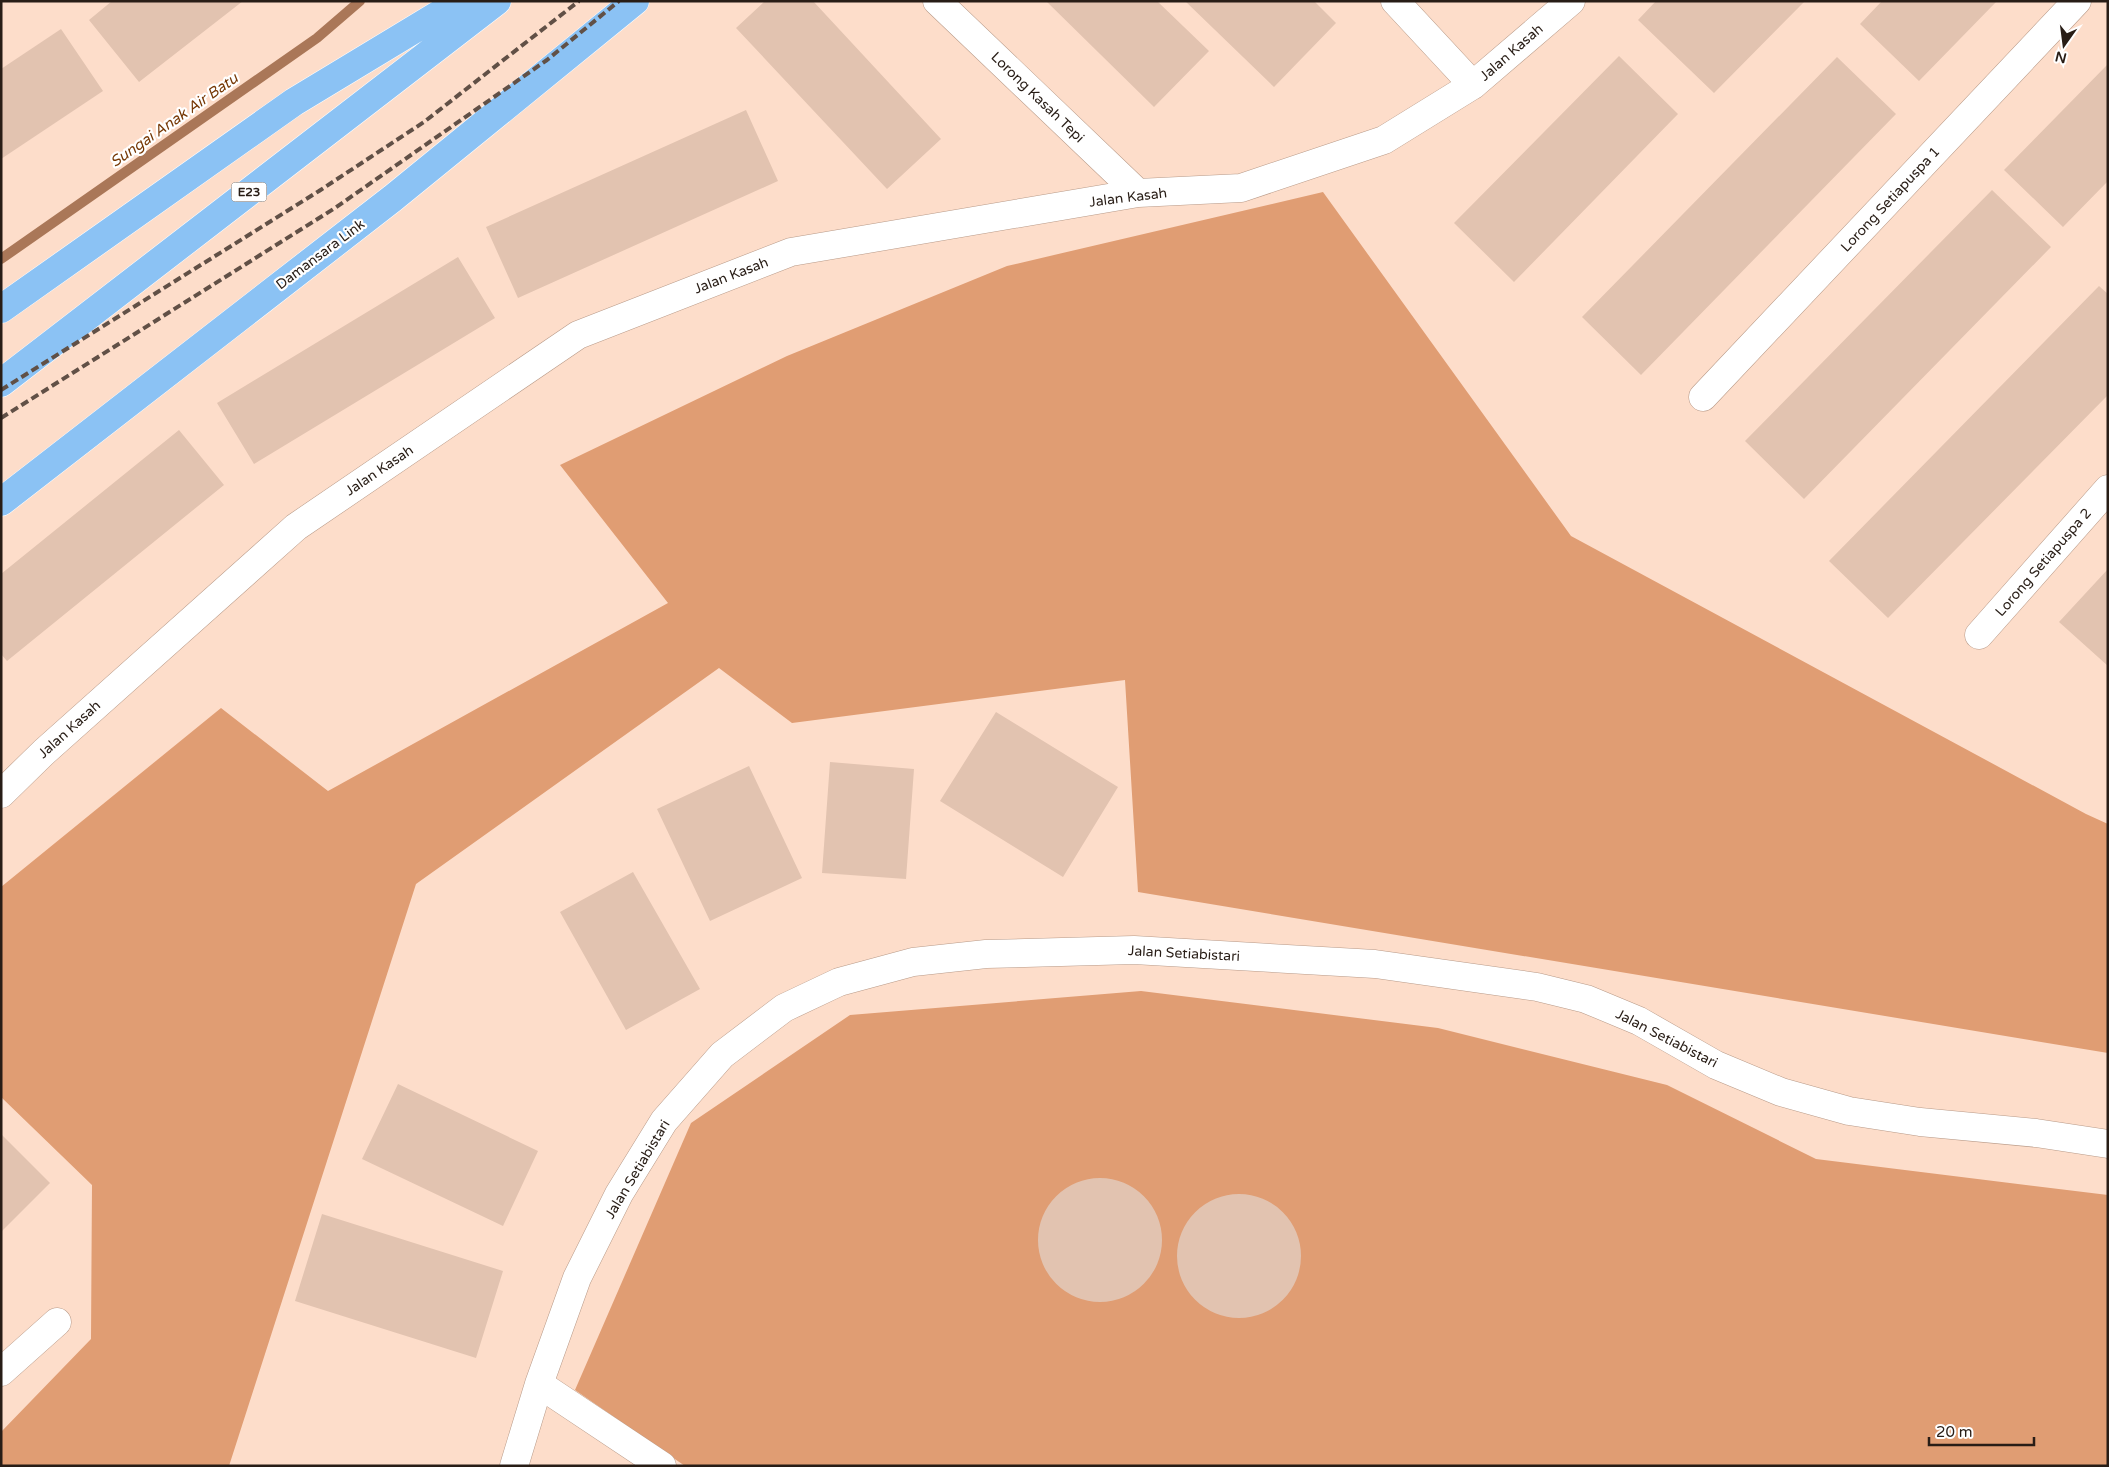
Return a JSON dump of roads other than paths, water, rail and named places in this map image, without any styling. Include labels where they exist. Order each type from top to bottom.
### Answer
[{"type":"highway","points":[[1,309],[294,102],[461,1]]},
{"type":"highway","name":"E23","points":[[1,383],[497,1]]},
{"type":"highway","name":"Damansara Link","points":[[1,502],[393,198],[635,1]]},
{"type":"street","name":"Lorong Kasah Tepi","points":[[937,1],[1138,193]]},
{"type":"street","points":[[1395,1],[1473,85]]},
{"type":"street","name":"Jalan Kasah","points":[[1,794],[44,752],[296,527],[578,336],[791,252],[1138,193],[1241,188],[1384,140],[1473,85],[1571,1]]},
{"type":"street","name":"Lorong Setiapuspa 1","points":[[1703,397],[2077,1]]},
{"type":"street","name":"Lorong Setiapuspa 2","points":[[1979,635],[2108,489]]},
{"type":"street","name":"Jalan Setiabistari","points":[[514,1466],[539,1384],[578,1278],[620,1194],[664,1121],[722,1055],[784,1008],[840,982],[913,962],[986,954],[1134,950],[1375,964],[1537,986],[1586,999],[1639,1021],[1716,1065],[1781,1092],[1849,1111],[1920,1122],[2036,1133],[2108,1144]]},
{"type":"street","points":[[1,1372],[56,1322]]},
{"type":"street","points":[[539,1384],[662,1466]]},
{"type":"waterway","name":"Sungai Anak Air Batu","points":[[1,259],[317,38],[360,1]]},
{"type":"railway","points":[[1,390],[319,191],[424,122],[579,1]]},
{"type":"railway","points":[[1,418],[335,208],[547,60],[619,1]]}]
